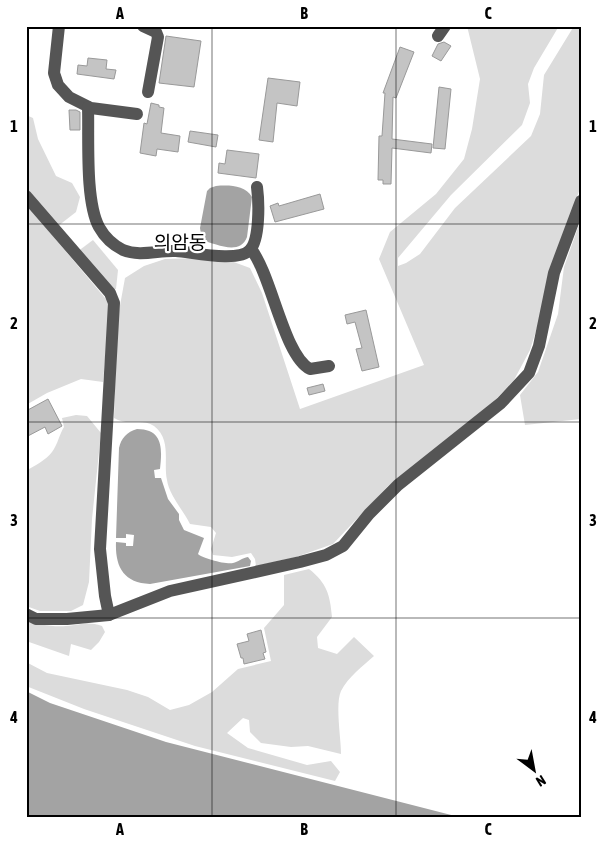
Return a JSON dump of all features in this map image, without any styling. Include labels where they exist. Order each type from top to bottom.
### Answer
[{"type":"street","points":[[59,26],[54,73],[58,85],[69,97],[88,107],[137,114]]},
{"type":"street","points":[[143,26],[156,32],[158,37],[148,92]]},
{"type":"street","points":[[88,107],[90,189],[94,218],[107,238],[124,250],[133,253],[176,251],[201,255],[239,256],[251,249],[255,235],[258,216],[257,187]]},
{"type":"street","points":[[26,196],[110,294],[114,304],[100,549],[109,615]]},
{"type":"street","points":[[26,614],[36,619],[67,619],[109,615],[170,590],[300,562],[326,555],[343,546],[398,485],[501,403],[529,373],[540,346],[554,273],[581,201]]},
{"type":"street","points":[[251,249],[262,267],[285,330],[300,362],[310,369],[329,366]]},
{"type":"shaded area","points":[[467,26],[559,26],[534,68],[528,84],[530,103],[522,125],[451,195],[398,258],[398,266],[420,254],[455,208],[531,136],[540,114],[544,75],[574,26],[581,26],[581,186],[548,275],[541,315],[530,350],[514,380],[489,407],[388,486],[333,544],[296,557],[256,566],[255,559],[251,553],[232,557],[213,555],[211,549],[216,533],[211,527],[190,524],[170,491],[166,473],[165,444],[160,432],[149,423],[124,422],[114,418],[117,322],[125,278],[144,266],[165,259],[199,258],[231,261],[250,268],[262,293],[300,409],[424,365],[379,259],[390,232],[436,194],[464,159],[472,129],[480,79]]},
{"type":"shaded area","points":[[26,115],[33,118],[38,139],[56,176],[72,183],[80,197],[76,212],[58,226],[26,187]]},
{"type":"shaded area","points":[[216,186],[241,188],[252,197],[247,237],[244,243],[239,246],[227,247],[202,240],[200,228],[207,191]]},
{"type":"shaded area","points":[[26,204],[110,304],[103,382],[81,379],[47,393],[26,405]]},
{"type":"shaded area","points":[[581,219],[581,378],[579,391],[581,419],[525,425],[520,395],[538,372],[558,314],[564,267]]},
{"type":"shaded area","points":[[93,240],[118,270],[116,289],[111,289],[77,252]]},
{"type":"shaded area","points":[[76,415],[87,416],[101,433],[92,519],[89,582],[83,605],[71,611],[40,611],[26,606],[26,471],[52,452],[64,427],[62,418]]},
{"type":"shaded area","points":[[137,429],[146,430],[157,437],[161,448],[161,455],[160,469],[154,470],[155,478],[161,478],[168,499],[179,514],[179,520],[184,530],[204,538],[198,554],[226,563],[248,557],[251,561],[250,566],[150,584],[133,580],[122,572],[117,559],[116,542],[126,543],[126,546],[133,546],[134,535],[126,534],[126,538],[116,538],[119,448],[125,436]]},
{"type":"shaded area","points":[[309,569],[324,585],[329,596],[332,617],[317,637],[318,648],[337,654],[354,637],[374,656],[352,676],[341,691],[338,712],[341,754],[308,746],[291,747],[261,743],[250,732],[249,720],[243,718],[227,733],[248,748],[307,765],[331,761],[340,772],[335,781],[195,746],[84,709],[26,686],[26,662],[47,673],[127,690],[148,697],[170,710],[189,705],[212,692],[238,669],[271,661],[264,628],[284,605],[284,575]]},
{"type":"shaded area","points":[[26,620],[56,626],[92,624],[102,626],[105,632],[91,650],[71,644],[69,656],[29,642],[26,648]]},
{"type":"shaded area","points":[[26,691],[50,703],[166,742],[459,817],[26,817]]},
{"type":"building","points":[[166,36],[201,41],[194,87],[159,83]]},
{"type":"building","points":[[444,42],[451,46],[441,61],[432,56],[438,44]]},
{"type":"building","points":[[400,47],[414,52],[396,98],[393,97],[392,139],[432,144],[431,153],[392,148],[391,184],[383,184],[383,180],[378,180],[379,136],[382,136],[385,93],[383,93]]},
{"type":"building","points":[[88,58],[107,60],[106,69],[116,70],[114,79],[77,74],[78,65],[87,66]]},
{"type":"building","points":[[268,78],[300,82],[297,106],[277,103],[273,142],[259,140]]},
{"type":"building","points":[[439,87],[451,89],[445,149],[433,148]]},
{"type":"building","points":[[151,103],[164,108],[161,133],[180,136],[178,152],[157,149],[156,156],[140,153],[144,123],[147,124]]},
{"type":"building","points":[[69,110],[80,112],[80,130],[70,130]]},
{"type":"building","points":[[190,131],[218,135],[216,147],[188,142]]},
{"type":"building","points":[[227,150],[259,154],[256,178],[218,173],[219,163],[225,164]]},
{"type":"building","points":[[320,194],[324,209],[275,222],[270,206],[278,203],[279,206]]},
{"type":"building","points":[[366,310],[379,367],[362,371],[356,349],[362,348],[355,322],[347,324],[345,315]]},
{"type":"building","points":[[323,384],[325,391],[309,395],[307,388]]},
{"type":"building","points":[[48,399],[62,426],[48,434],[45,427],[26,437],[26,411]]},
{"type":"building","points":[[261,630],[266,652],[263,653],[265,659],[244,664],[237,644],[249,641],[247,634]]},
{"type":"district","name":"의암동","points":[[180,242]]}]
